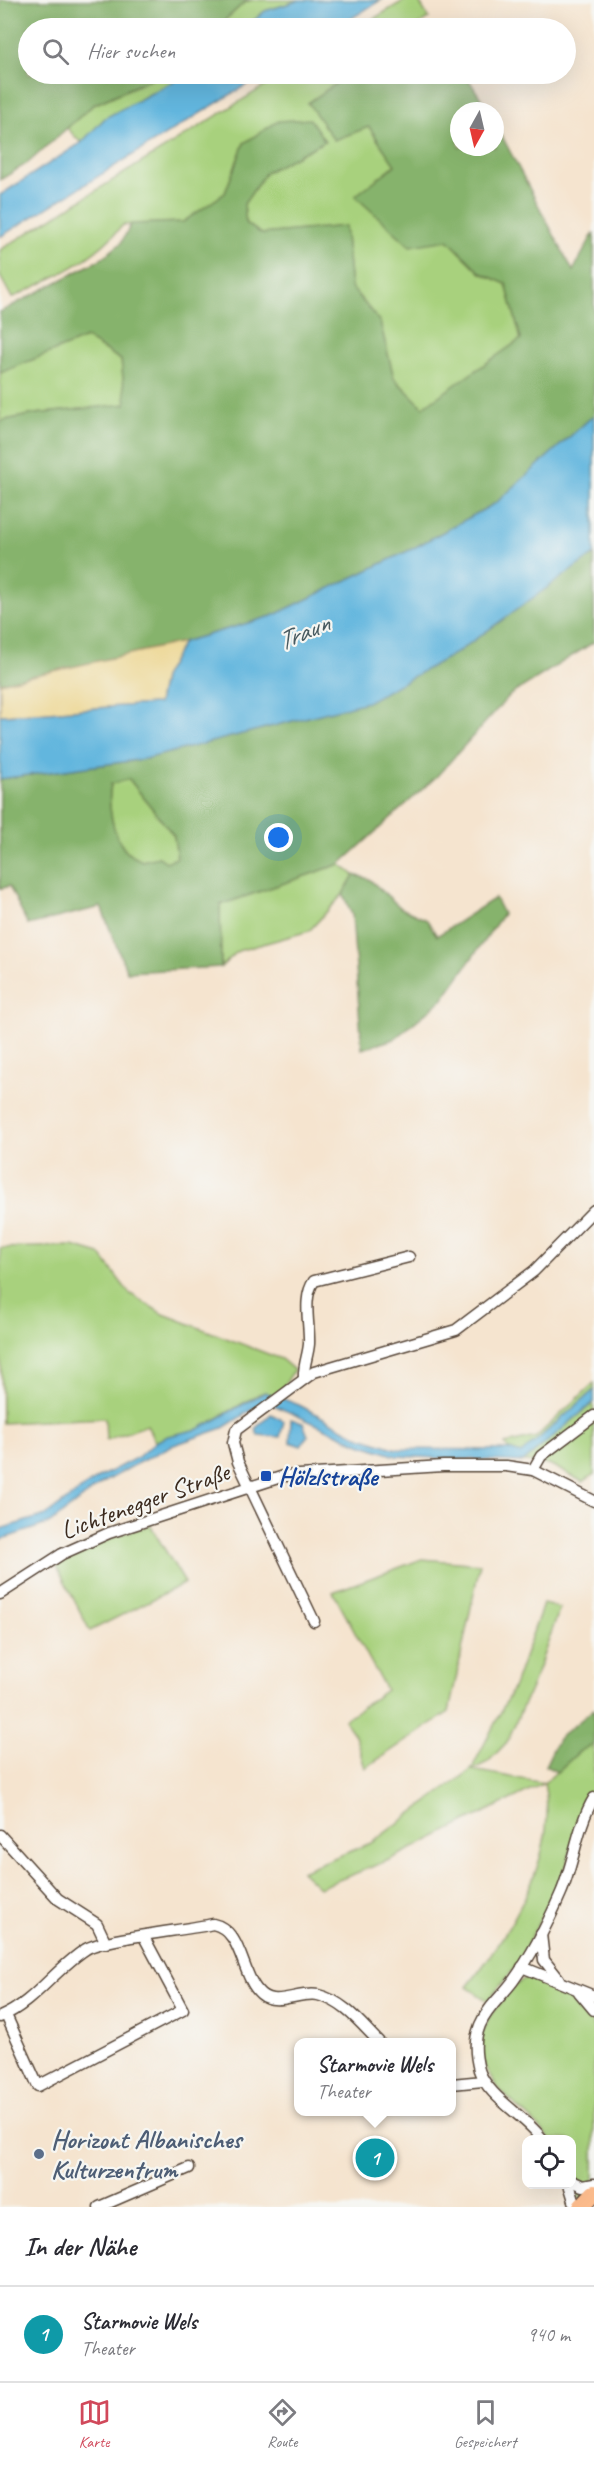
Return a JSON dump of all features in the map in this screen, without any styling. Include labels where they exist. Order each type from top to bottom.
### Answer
[{"type":"main road","points":[[581,2207],[594,2193]]},
{"type":"street","points":[[314,1621],[235,1452],[233,1437],[236,1430],[304,1378],[326,1367],[456,1330],[534,1271],[594,1210]]},
{"type":"street","points":[[304,1378],[303,1369],[309,1345],[308,1296],[314,1281],[408,1257]]},
{"type":"street","points":[[533,1470],[541,1456],[594,1416]]},
{"type":"street","name":"Lichtenegger Straße","points":[[0,1594],[62,1554],[109,1533],[284,1476],[319,1472],[393,1471],[443,1466],[506,1466],[533,1470],[594,1501]]},
{"type":"street","points":[[539,2135],[521,2114],[492,2093],[483,2081],[476,2047],[481,2023],[525,1962],[541,1934],[569,1873],[584,1821],[594,1798]]},
{"type":"street","points":[[0,1835],[58,1899],[97,1924],[106,1943]]},
{"type":"street","points":[[144,1937],[183,2010],[38,2086],[3,2016],[88,1948],[106,1943],[144,1937],[218,1926],[232,1939],[254,1986],[262,1996],[278,2000],[312,1994],[329,1999],[349,2013],[374,2038]]},
{"type":"street","points":[[541,1934],[544,1960],[562,1982]]},
{"type":"street","points":[[525,1962],[544,1960]]},
{"type":"street","points":[[525,1962],[579,1992],[594,1996]]},
{"type":"street","points":[[579,1992],[594,2010]]},
{"type":"street","points":[[456,2084],[483,2081]]},
{"type":"street","points":[[99,2207],[189,2168]]},
{"type":"street","points":[[576,2184],[594,2184]]},
{"type":"street","points":[[572,2189],[576,2207]]},
{"type":"green space","points":[[0,0],[251,0],[244,3],[227,18],[18,18],[18,84],[140,84],[93,105],[28,163],[0,180]]},
{"type":"green space","points":[[251,0],[300,0],[265,11],[257,18],[227,18],[244,3]]},
{"type":"green space","points":[[405,0],[418,0],[429,18],[375,18]]},
{"type":"green space","points":[[140,84],[168,84],[105,118],[81,143],[67,128],[93,105]]},
{"type":"green space","points":[[268,84],[336,84],[308,103],[369,127],[395,165],[356,196],[448,240],[481,273],[506,284],[521,339],[423,408],[394,378],[380,322],[351,287],[345,226],[262,234],[246,224],[244,204],[266,172],[325,141],[244,143],[225,193],[183,222],[123,225],[98,249],[72,268],[12,298],[0,276],[0,250]]},
{"type":"green space","points":[[336,84],[471,84],[483,102],[450,102],[450,156],[504,156],[504,140],[573,271],[594,232],[594,415],[496,503],[412,549],[272,616],[183,642],[0,683],[0,421],[35,414],[126,404],[121,360],[86,338],[0,373],[0,312],[101,259],[121,243],[131,224],[183,222],[225,193],[244,143],[278,121],[310,119],[325,141],[266,172],[244,204],[246,224],[262,234],[345,226],[351,287],[380,322],[394,378],[423,407],[521,339],[506,284],[481,273],[448,240],[410,246],[355,196],[395,165],[369,127],[334,140],[308,103]]},
{"type":"green space","points":[[86,338],[121,360],[126,405],[35,414],[0,421],[0,373]]},
{"type":"green space","points":[[594,554],[594,642],[510,695],[437,776],[340,864],[220,905],[221,967],[127,972],[101,907],[28,925],[9,886],[0,889],[0,779],[145,759],[456,653]],"holes":[[[129,779],[174,836],[177,858],[166,862],[159,857],[142,861],[128,853],[114,827],[110,809],[111,784]]]},
{"type":"green space","points":[[129,779],[174,836],[177,858],[166,862],[159,857],[142,861],[125,850],[117,836],[112,818],[110,792],[111,784]]},
{"type":"green space","points":[[340,864],[354,875],[343,894],[309,931],[238,951],[221,967],[220,905]]},
{"type":"green space","points":[[354,875],[369,879],[401,908],[427,920],[437,936],[495,898],[503,914],[443,999],[394,1039],[362,1049],[352,915],[343,894]]},
{"type":"green space","points":[[73,1246],[100,1254],[129,1293],[161,1313],[281,1359],[294,1370],[277,1397],[265,1392],[259,1394],[199,1429],[168,1436],[155,1442],[147,1425],[106,1440],[105,1418],[2,1423],[0,1248]]},
{"type":"green space","points":[[594,1383],[594,1390],[521,1454],[509,1450],[505,1444],[536,1437]]},
{"type":"green space","points":[[593,1403],[594,1474],[583,1482],[549,1464],[523,1462]]},
{"type":"green space","points":[[150,1525],[185,1583],[90,1631],[57,1566],[83,1546]]},
{"type":"green space","points":[[422,1559],[480,1564],[449,1712],[365,1768],[355,1735],[344,1720],[386,1690],[333,1592]]},
{"type":"green space","points":[[543,1604],[560,1608],[536,1676],[507,1742],[488,1762],[472,1770],[544,1783],[389,1860],[319,1888],[301,1871],[371,1843],[471,1770],[514,1686]]},
{"type":"green space","points":[[594,1709],[594,1744],[580,1751],[557,1772],[545,1766],[558,1739]]},
{"type":"green space","points":[[594,1744],[594,1789],[581,1813],[566,1868],[517,1965],[488,2001],[467,1987],[514,1918],[538,1865],[545,1837],[547,1810],[544,1783],[580,1751]]},
{"type":"green space","points":[[533,1975],[546,1980],[590,2009],[590,2019],[594,2026],[594,2181],[580,2202],[575,2189],[576,2135],[545,2135],[496,2086],[483,2061],[481,2041],[487,2021],[512,1988]]},
{"type":"sand","points":[[183,642],[163,678],[158,704],[0,715],[0,683]]},
{"type":"water","points":[[300,0],[381,0],[352,18],[257,18],[265,11]]},
{"type":"water","points":[[168,84],[248,84],[0,237],[0,195],[81,143],[105,118]]},
{"type":"water","name":"Traun","points":[[594,415],[594,554],[456,653],[367,702],[145,759],[0,779],[0,715],[158,704],[163,678],[183,642],[272,616],[412,549],[496,503]]},
{"type":"water","points":[[594,1390],[594,1402],[523,1462],[396,1456],[357,1443],[265,1401],[223,1428],[171,1446],[138,1463],[101,1484],[50,1523],[0,1540],[0,1529],[46,1515],[96,1479],[138,1457],[155,1442],[168,1436],[199,1429],[265,1392],[299,1405],[358,1436],[397,1449],[509,1450],[521,1454]]},
{"type":"water","points":[[271,1414],[284,1421],[280,1437],[258,1435],[255,1429]]},
{"type":"water","points":[[291,1419],[303,1423],[308,1436],[301,1446],[290,1442]]},
{"type":"place","name":"Hölzlstraße","points":[[266,1476]]},
{"type":"place","name":"Horizont Albanisches Kulturzentrum","points":[[39,2154]]},
{"type":"place","name":"Starmovie Wels","points":[[375,2158]]}]
